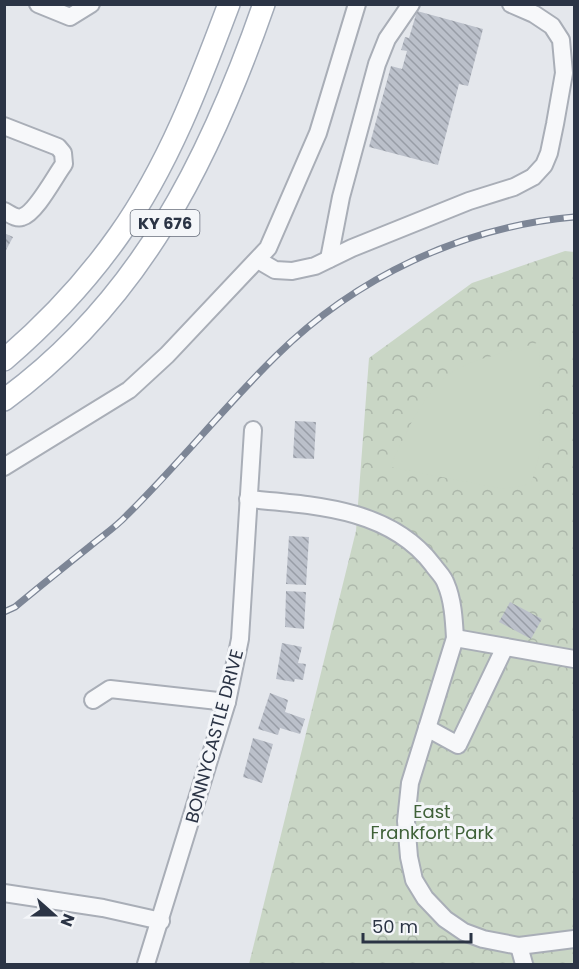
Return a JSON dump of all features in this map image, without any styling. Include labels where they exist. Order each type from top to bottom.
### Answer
[{"type":"main road","name":"KY 676","points":[[4,360],[62,306],[92,271],[120,234],[145,195],[206,66],[229,4]]},
{"type":"main road","name":"KY 676","points":[[4,400],[51,361],[88,325],[153,243],[206,151],[232,93],[264,4]]},
{"type":"street","points":[[38,4],[70,17],[91,4]]},
{"type":"street","points":[[4,467],[129,390],[167,355],[268,248],[318,133],[357,4]]},
{"type":"street","points":[[329,260],[341,197],[377,64],[387,39],[411,4]]},
{"type":"street","points":[[258,260],[275,270],[292,272],[315,266],[469,201],[514,187],[533,177],[544,165],[549,153],[564,73],[561,40],[552,26],[534,14],[511,4]]},
{"type":"street","points":[[4,126],[58,147],[63,153],[64,164],[33,209],[23,217],[16,218],[4,211]]},
{"type":"street","name":"BONNYCASTLE DRIVE","points":[[146,964],[227,702],[240,639],[254,430]]},
{"type":"street","points":[[248,499],[321,506],[352,513],[400,533],[426,556],[446,583],[455,638],[410,783],[406,820],[414,880],[425,898],[445,919],[464,932],[483,939],[519,946],[574,939]]},
{"type":"street","points":[[455,638],[574,659]]},
{"type":"street","points":[[427,728],[458,745],[505,647]]},
{"type":"street","points":[[93,700],[110,689],[227,702]]},
{"type":"street","points":[[4,893],[103,908],[161,921]]},
{"type":"street","points":[[519,946],[524,964]]},
{"type":"green space","name":"East Frankfort Park","points":[[565,251],[574,252],[574,964],[249,964],[356,531],[369,358],[472,283]]},
{"type":"green space","points":[[540,342],[539,456],[531,484],[504,489],[390,467],[418,411],[437,385],[449,375],[479,360]]},
{"type":"building","points":[[417,11],[483,29],[468,86],[459,84],[438,165],[369,147],[391,66],[402,69],[407,51],[401,50],[405,37],[409,38]]},
{"type":"building","points":[[4,233],[13,237],[4,254]]},
{"type":"building","points":[[295,421],[316,422],[314,459],[293,458]]},
{"type":"building","points":[[289,536],[309,537],[306,585],[286,584]]},
{"type":"building","points":[[286,591],[306,592],[304,629],[285,627]]},
{"type":"building","points":[[510,602],[542,619],[531,639],[499,622]]},
{"type":"building","points":[[282,643],[302,647],[298,663],[306,664],[303,680],[295,679],[294,682],[276,679]]},
{"type":"building","points":[[270,693],[288,700],[285,712],[305,719],[300,734],[280,728],[278,735],[258,729]]},
{"type":"building","points":[[253,738],[273,744],[262,783],[243,777]]},
{"type":"railway","points":[[4,612],[15,607],[118,524],[276,356],[341,302],[376,280],[452,245],[491,232],[574,217]]}]
